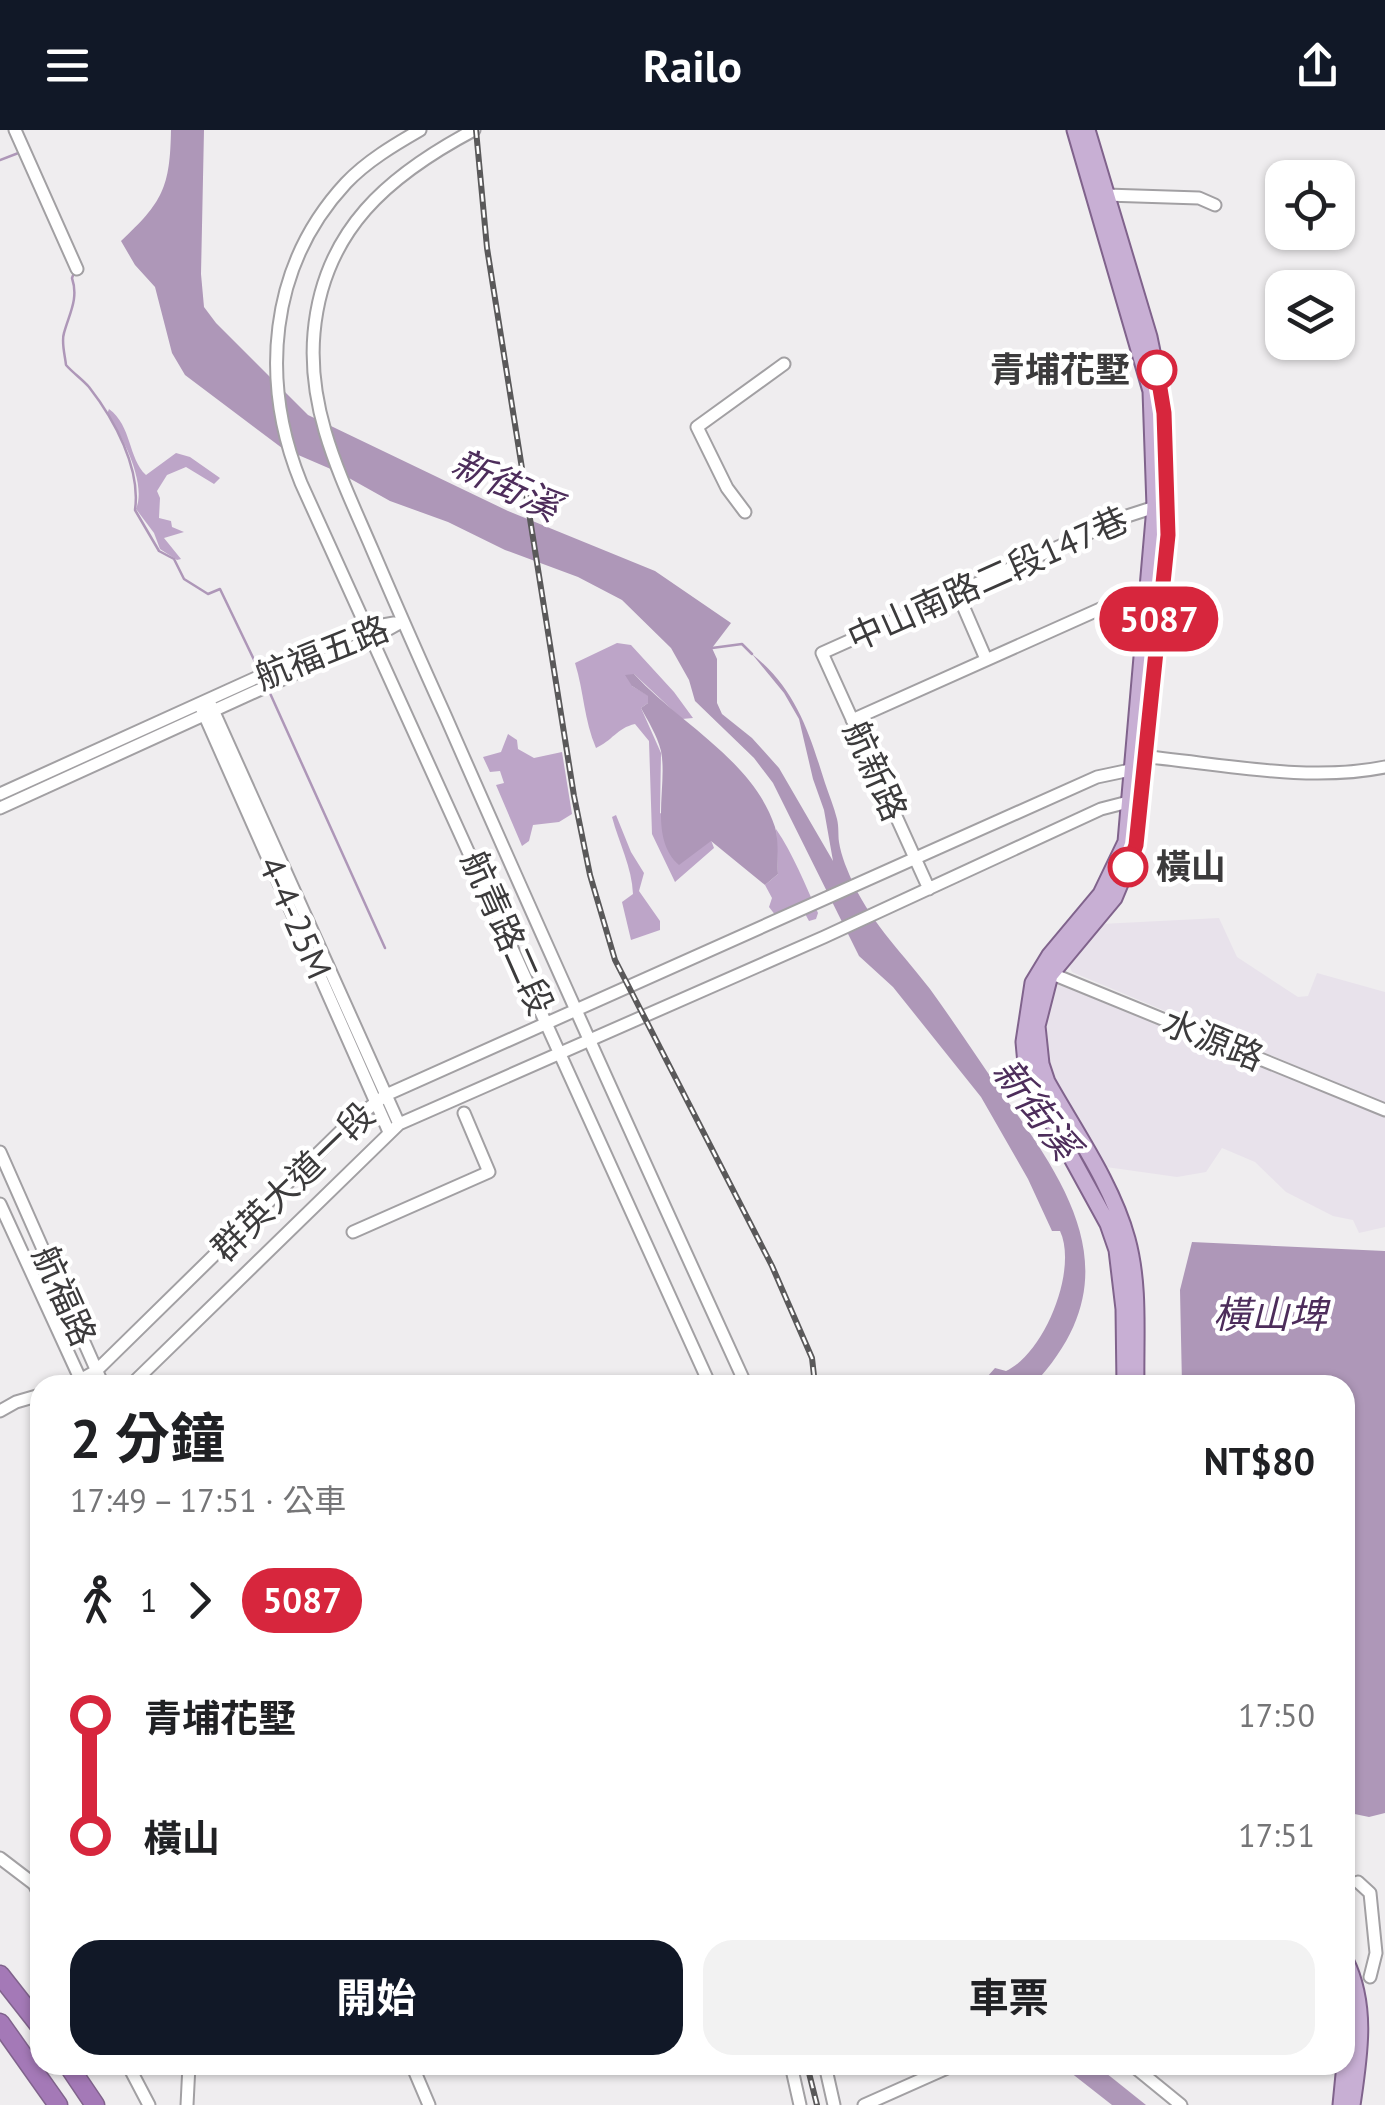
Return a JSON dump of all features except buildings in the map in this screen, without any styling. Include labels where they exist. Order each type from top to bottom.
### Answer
[{"type":"highway","points":[[0,1975],[30,2013]]},
{"type":"highway","points":[[0,2023],[30,2065]]},
{"type":"highway","points":[[37,2075],[58,2105]]},
{"type":"highway","points":[[75,2075],[95,2105]]},
{"type":"main road","points":[[1075,130],[1151,390],[1156,468],[1139,762]]},
{"type":"main road","points":[[1087,130],[1149,338],[1164,413],[1168,535],[1131,843],[1046,972],[1033,983],[1027,1010],[1026,1064],[1034,1089],[1108,1224],[1117,1250],[1124,1309],[1125,1375]]},
{"type":"main road","points":[[1046,972],[1038,1026],[1040,1064],[1105,1186],[1127,1238],[1135,1287],[1136,1375]]},
{"type":"main road","points":[[1355,1986],[1360,2014],[1355,2071]]},
{"type":"main road","points":[[1341,2105],[1344,2075]]},
{"type":"main road","points":[[1352,2105],[1355,2075]]},
{"type":"street","points":[[15,130],[77,269]]},
{"type":"street","name":"航青路二段","points":[[420,130],[364,166],[344,185],[290,276],[275,350],[283,429],[301,483],[705,1375]]},
{"type":"street","name":"航青路二段","points":[[474,130],[393,181],[338,246],[318,302],[312,352],[317,407],[328,444],[403,621],[575,1012],[741,1375]]},
{"type":"street","points":[[1106,195],[1199,198],[1215,205]]},
{"type":"street","points":[[745,512],[726,488],[697,428],[784,364]]},
{"type":"street","name":"中山南路二段147巷","points":[[822,653],[1154,506]]},
{"type":"street","points":[[852,720],[1147,588]]},
{"type":"street","points":[[957,592],[986,659]]},
{"type":"street","name":"航福五路","points":[[0,808],[207,708],[403,621]]},
{"type":"street","name":"航福五路","points":[[0,794],[267,687],[370,633]]},
{"type":"street","name":"航新路","points":[[822,653],[930,889]]},
{"type":"street","name":"4-4-25M","points":[[207,708],[394,1128]]},
{"type":"street","points":[[915,858],[1139,762],[1310,772],[1360,772],[1385,767]]},
{"type":"street","points":[[930,889],[1101,810],[1135,799]]},
{"type":"street","name":"群英大道一段","points":[[90,1375],[350,1123],[381,1098],[915,858]]},
{"type":"street","name":"群英大道一段","points":[[141,1375],[394,1128],[930,889]]},
{"type":"street","name":"水源路","points":[[1046,972],[1385,1110]]},
{"type":"street","points":[[353,1232],[489,1172],[464,1113]]},
{"type":"street","name":"航福路","points":[[0,1152],[98,1375]]},
{"type":"street","name":"航福路","points":[[0,1204],[74,1375]]},
{"type":"street","points":[[0,1411],[30,1398]]},
{"type":"street","points":[[0,1858],[30,1881]]},
{"type":"street","points":[[1358,1882],[1370,1893],[1376,1953],[1370,1977]]},
{"type":"street","points":[[133,2075],[149,2105]]},
{"type":"street","points":[[187,2105],[188,2075]]},
{"type":"street","points":[[416,2075],[429,2105]]},
{"type":"street","points":[[793,2075],[800,2105]]},
{"type":"street","points":[[826,2075],[834,2105]]},
{"type":"street","points":[[864,2105],[932,2075]]},
{"type":"street","points":[[1144,2075],[1182,2105]]},
{"type":"shaded area","points":[[109,409],[122,424],[146,475],[176,453],[190,457],[220,478],[214,484],[186,467],[167,475],[157,491],[159,518],[171,521],[172,527],[184,532],[164,538],[181,559],[160,549],[154,533],[136,509],[136,473],[107,414]]},
{"type":"shaded area","points":[[617,643],[631,645],[693,718],[682,719],[634,674],[632,686],[649,696],[648,703],[641,708],[661,753],[660,813],[711,840],[714,848],[675,882],[652,834],[649,741],[635,724],[596,748],[589,727],[575,663]]},
{"type":"shaded area","points":[[508,734],[517,740],[518,749],[534,758],[562,752],[572,814],[559,822],[533,825],[529,841],[522,846],[496,785],[504,783],[500,771],[490,772],[483,757],[501,752]]},
{"type":"shaded area","points":[[616,815],[644,873],[639,891],[660,921],[660,930],[631,940],[622,902],[633,894],[632,884],[612,817]]},
{"type":"shaded area","points":[[776,829],[818,913],[816,919],[809,921],[803,910],[776,916],[769,907],[772,898],[765,885],[778,874]]},
{"type":"shaded area","points":[[1219,918],[1237,957],[1298,997],[1308,996],[1317,973],[1385,992],[1385,1103],[1072,972],[1069,965],[1071,955],[1101,924]]},
{"type":"shaded area","points":[[1055,983],[1385,1115],[1385,1227],[1359,1233],[1353,1220],[1333,1216],[1286,1192],[1255,1162],[1222,1148],[1206,1172],[1177,1177],[1106,1167],[1059,1087],[1046,1052],[1044,1030]]},
{"type":"water","name":"新街溪","points":[[171,130],[204,130],[204,307],[308,415],[508,511],[655,571],[731,623],[712,648],[717,659],[717,703],[722,714],[752,738],[779,768],[833,861],[824,810],[799,719],[784,693],[752,654],[780,682],[813,746],[837,819],[843,858],[862,900],[930,989],[1025,1126],[1068,1198],[1080,1234],[1085,1270],[1080,1308],[1063,1346],[1041,1375],[989,1375],[995,1368],[1006,1371],[1020,1361],[1045,1329],[1065,1266],[1060,1231],[1052,1231],[1028,1179],[981,1097],[893,987],[859,956],[773,783],[754,758],[695,701],[689,680],[671,648],[622,600],[578,577],[390,501],[340,473],[282,448],[185,375],[172,353],[155,287],[135,265],[121,241],[155,204],[169,166]]},
{"type":"water","points":[[634,674],[733,762],[765,803],[776,832],[778,874],[765,885],[711,841],[679,865],[670,854],[662,826],[661,751],[641,708],[648,703],[648,696],[632,686],[625,675]]},
{"type":"water","name":"橫山埤","points":[[1192,1242],[1385,1251],[1385,1813],[1369,1817],[1355,1814],[1355,1375],[1182,1375],[1180,1290]]},
{"type":"water","points":[[1074,2075],[1108,2075],[1146,2105],[1112,2105]]},
{"type":"waterway","points":[[0,160],[21,152]]},
{"type":"waterway","points":[[74,273],[74,300],[63,337],[66,365],[89,387],[116,429],[134,478],[135,510],[159,551],[174,559],[184,579],[208,594],[220,589],[259,670]]},
{"type":"waterway","points":[[712,648],[742,644],[752,654]]},
{"type":"waterway","points":[[269,691],[385,948]]},
{"type":"railway","points":[[476,130],[487,248],[590,875],[615,960],[772,1266],[812,1358],[814,1375]]},
{"type":"railway","points":[[810,2075],[817,2105]]},
{"type":"bus line","name":"5087","points":[[1128,867],[1136,845],[1168,535],[1164,413],[1157,370]]},
{"type":"place","name":"青埔花墅","points":[[1157,370]]},
{"type":"place","name":"橫山","points":[[1128,867]]}]
